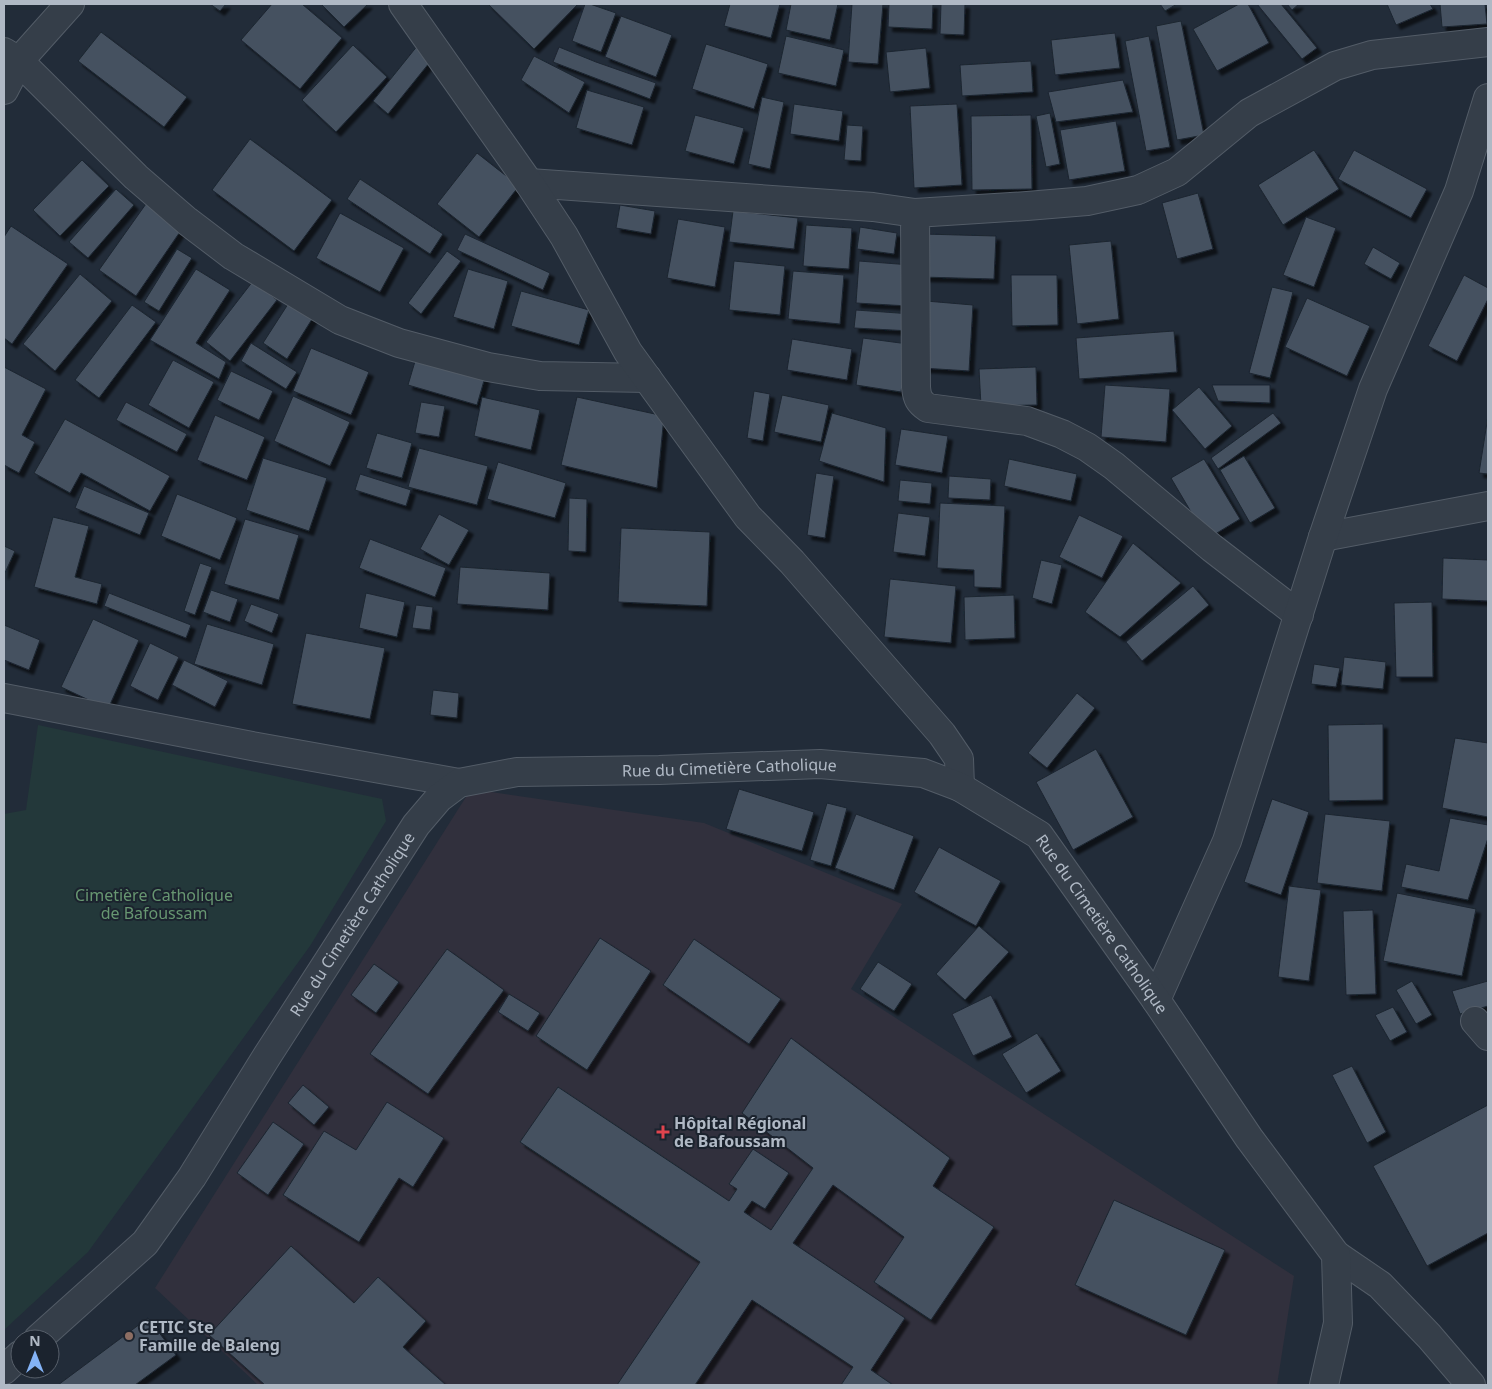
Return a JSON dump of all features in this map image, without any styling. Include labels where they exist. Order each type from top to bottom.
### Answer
[{"type":"street","points":[[4,90],[11,56],[70,4]]},
{"type":"street","points":[[403,4],[529,182],[564,236],[628,352],[748,517],[792,562],[942,734],[959,758],[960,787]]},
{"type":"street","points":[[529,182],[873,207],[915,213],[1087,201],[1138,190],[1178,172],[1249,113],[1334,66],[1372,56],[1488,42]]},
{"type":"street","points":[[11,56],[136,177],[187,221],[233,256],[340,320],[400,343],[488,367],[540,376],[647,378]]},
{"type":"street","points":[[1156,1000],[1227,841],[1323,538],[1373,388],[1459,191],[1488,98]]},
{"type":"street","points":[[915,213],[916,387],[917,396],[921,403],[928,408],[1027,421],[1062,434],[1087,447],[1114,466],[1212,548],[1299,615]]},
{"type":"street","points":[[1323,538],[1488,506]]},
{"type":"street","points":[[4,698],[257,747],[459,783]]},
{"type":"street","name":"Rue du Cimetière Catholique","points":[[49,1329],[145,1243],[192,1177],[266,1056],[416,825],[439,798],[459,783],[517,772],[659,770],[820,764],[923,772],[960,787],[1039,835],[1156,1000],[1249,1138],[1336,1255],[1380,1285],[1429,1336],[1471,1385]]},
{"type":"street","points":[[1324,1385],[1338,1323],[1336,1255]]},
{"type":"shaded area","name":"Hôpital Régional de Bafoussam","points":[[471,789],[704,823],[902,904],[851,989],[1294,1276],[1277,1385],[258,1385],[155,1288]]},
{"type":"green space","name":"Cimetière Catholique de Bafoussam","points":[[38,725],[382,799],[386,821],[310,946],[88,1252],[4,1330],[4,814],[26,810]]},
{"type":"building","points":[[210,4],[226,4],[220,11]]},
{"type":"building","points":[[272,4],[302,4],[342,38],[300,89],[241,40]]},
{"type":"building","points":[[321,4],[368,4],[344,27]]},
{"type":"building","points":[[488,4],[578,4],[534,49]]},
{"type":"building","points":[[585,4],[616,13],[601,52],[572,41]]},
{"type":"building","points":[[730,4],[780,4],[771,38],[724,26]]},
{"type":"building","points":[[791,4],[838,4],[830,40],[786,30]]},
{"type":"building","points":[[852,4],[883,4],[878,64],[848,62]]},
{"type":"building","points":[[889,4],[933,4],[932,29],[888,27]]},
{"type":"building","points":[[941,4],[965,4],[964,35],[940,34]]},
{"type":"building","points":[[1160,4],[1177,4],[1165,11]]},
{"type":"building","points":[[1239,4],[1248,4],[1269,43],[1217,71],[1193,29]]},
{"type":"building","points":[[1257,4],[1281,4],[1317,48],[1302,59]]},
{"type":"building","points":[[1287,4],[1299,4],[1292,10]]},
{"type":"building","points":[[1387,4],[1430,4],[1433,9],[1396,25]]},
{"type":"building","points":[[1440,4],[1485,4],[1487,24],[1442,27]]},
{"type":"building","points":[[621,16],[672,35],[656,77],[605,57]]},
{"type":"building","points":[[1181,21],[1204,135],[1177,140],[1156,26]]},
{"type":"building","points":[[101,32],[187,97],[164,127],[78,61]]},
{"type":"building","points":[[1115,33],[1120,68],[1055,75],[1051,40]]},
{"type":"building","points":[[786,36],[844,50],[836,86],[778,73]]},
{"type":"building","points":[[1149,36],[1170,147],[1146,151],[1125,41]]},
{"type":"building","points":[[706,44],[768,64],[754,109],[692,89]]},
{"type":"building","points":[[353,45],[387,77],[336,132],[302,100]]},
{"type":"building","points":[[418,45],[434,57],[388,114],[373,101]]},
{"type":"building","points":[[559,47],[656,83],[650,99],[553,62]]},
{"type":"building","points":[[926,48],[930,88],[890,92],[886,52]]},
{"type":"building","points":[[534,56],[585,82],[569,113],[521,80]]},
{"type":"building","points":[[1031,61],[1033,92],[962,96],[960,65]]},
{"type":"building","points":[[1123,80],[1133,112],[1056,122],[1048,92]]},
{"type":"building","points":[[587,90],[644,107],[632,145],[576,128]]},
{"type":"building","points":[[762,97],[784,102],[770,169],[748,164]]},
{"type":"building","points":[[794,104],[843,111],[839,141],[790,134]]},
{"type":"building","points":[[957,104],[962,185],[914,188],[910,106]]},
{"type":"building","points":[[1050,113],[1060,164],[1046,167],[1036,116]]},
{"type":"building","points":[[695,115],[744,128],[734,164],[685,151]]},
{"type":"building","points":[[1031,115],[1032,189],[972,190],[971,116]]},
{"type":"building","points":[[1116,121],[1125,171],[1069,180],[1060,130]]},
{"type":"building","points":[[847,125],[863,126],[861,161],[844,160]]},
{"type":"building","points":[[250,139],[332,200],[294,251],[212,190]]},
{"type":"building","points":[[1314,150],[1339,189],[1283,225],[1258,185]]},
{"type":"building","points":[[1354,150],[1427,189],[1411,218],[1338,179]]},
{"type":"building","points":[[477,153],[519,186],[479,237],[437,204]]},
{"type":"building","points":[[82,160],[109,186],[60,236],[33,210]]},
{"type":"building","points":[[360,179],[443,234],[430,254],[347,199]]},
{"type":"building","points":[[116,189],[134,205],[88,258],[69,242]]},
{"type":"building","points":[[1198,193],[1213,249],[1177,259],[1162,203]]},
{"type":"building","points":[[148,201],[184,226],[136,296],[99,270]]},
{"type":"building","points":[[620,205],[655,211],[651,234],[616,228]]},
{"type":"building","points":[[733,211],[798,218],[794,249],[729,242]]},
{"type":"building","points":[[340,213],[404,248],[380,292],[316,258]]},
{"type":"building","points":[[1306,217],[1336,228],[1314,287],[1283,275]]},
{"type":"building","points":[[678,219],[725,227],[715,287],[667,278]]},
{"type":"building","points":[[806,225],[852,228],[849,269],[803,266]]},
{"type":"building","points":[[11,226],[68,264],[12,344],[4,338],[4,237]]},
{"type":"building","points":[[860,227],[897,233],[894,254],[857,249]]},
{"type":"building","points":[[465,234],[550,273],[543,290],[457,250]]},
{"type":"building","points":[[923,234],[996,236],[994,279],[921,277]]},
{"type":"building","points":[[1111,241],[1119,319],[1077,324],[1069,245]]},
{"type":"building","points":[[1373,247],[1400,263],[1391,279],[1364,264]]},
{"type":"building","points":[[177,249],[192,258],[159,311],[144,302]]},
{"type":"building","points":[[447,251],[461,261],[421,314],[408,303]]},
{"type":"building","points":[[734,261],[785,266],[780,315],[729,310]]},
{"type":"building","points":[[859,261],[911,265],[908,306],[856,303]]},
{"type":"building","points":[[196,269],[230,290],[196,343],[226,362],[219,379],[150,340]]},
{"type":"building","points":[[468,269],[508,281],[494,329],[453,317]]},
{"type":"building","points":[[793,271],[844,275],[840,324],[788,319]]},
{"type":"building","points":[[80,274],[112,301],[55,371],[23,344]]},
{"type":"building","points":[[1011,275],[1057,275],[1058,325],[1012,326]]},
{"type":"building","points":[[1464,275],[1488,288],[1488,299],[1457,361],[1428,346]]},
{"type":"building","points":[[253,281],[277,300],[230,361],[206,342]]},
{"type":"building","points":[[1272,287],[1293,292],[1270,378],[1249,373]]},
{"type":"building","points":[[521,291],[589,310],[579,345],[511,326]]},
{"type":"building","points":[[1307,298],[1370,326],[1347,376],[1285,347]]},
{"type":"building","points":[[290,301],[314,316],[287,359],[263,343]]},
{"type":"building","points":[[926,301],[973,305],[969,371],[922,368]]},
{"type":"building","points":[[132,305],[156,322],[99,398],[75,380]]},
{"type":"building","points":[[856,310],[912,314],[911,331],[854,328]]},
{"type":"building","points":[[1174,331],[1177,372],[1079,379],[1076,338]]},
{"type":"building","points":[[863,338],[908,344],[901,392],[856,385]]},
{"type":"building","points":[[792,339],[852,349],[847,380],[787,370]]},
{"type":"building","points":[[251,343],[297,372],[286,389],[241,361]]},
{"type":"building","points":[[311,348],[369,372],[351,415],[293,391]]},
{"type":"building","points":[[416,358],[485,377],[477,405],[408,385]]},
{"type":"building","points":[[173,360],[214,382],[189,428],[148,405]]},
{"type":"building","points":[[4,367],[46,389],[22,435],[35,442],[19,473],[4,465]]},
{"type":"building","points":[[1036,367],[1037,405],[981,406],[979,369]]},
{"type":"building","points":[[231,371],[273,391],[259,420],[217,400]]},
{"type":"building","points":[[1105,385],[1170,389],[1166,442],[1101,437]]},
{"type":"building","points":[[1212,385],[1270,385],[1270,403],[1218,401]]},
{"type":"building","points":[[1199,387],[1232,426],[1205,449],[1172,410]]},
{"type":"building","points":[[754,391],[770,394],[763,441],[747,438]]},
{"type":"building","points":[[782,395],[829,405],[821,442],[774,432]]},
{"type":"building","points":[[293,396],[350,422],[330,466],[274,441]]},
{"type":"building","points":[[482,397],[540,410],[531,450],[474,436]]},
{"type":"building","points":[[577,397],[664,416],[657,488],[561,465]]},
{"type":"building","points":[[126,402],[187,434],[177,452],[116,420]]},
{"type":"building","points":[[421,402],[445,406],[439,437],[415,433]]},
{"type":"building","points":[[832,413],[886,428],[884,482],[819,461]]},
{"type":"building","points":[[1273,413],[1281,423],[1218,469],[1211,458]]},
{"type":"building","points":[[215,415],[265,437],[247,480],[197,460]]},
{"type":"building","points":[[1488,416],[1488,474],[1479,473]]},
{"type":"building","points":[[65,419],[170,476],[150,511],[81,473],[70,493],[34,473]]},
{"type":"building","points":[[901,429],[948,436],[942,473],[895,465]]},
{"type":"building","points":[[377,433],[412,443],[402,478],[366,468]]},
{"type":"building","points":[[419,448],[488,466],[477,505],[408,487]]},
{"type":"building","points":[[1244,456],[1275,508],[1250,523],[1220,470]]},
{"type":"building","points":[[263,458],[327,478],[309,531],[246,510]]},
{"type":"building","points":[[1009,459],[1077,474],[1071,501],[1004,486]]},
{"type":"building","points":[[1204,459],[1240,519],[1207,539],[1171,478]]},
{"type":"building","points":[[498,462],[566,483],[555,518],[487,499]]},
{"type":"building","points":[[816,473],[834,476],[825,538],[807,535]]},
{"type":"building","points":[[360,474],[411,490],[406,506],[355,490]]},
{"type":"building","points":[[949,476],[991,479],[990,500],[948,498]]},
{"type":"building","points":[[900,480],[932,483],[930,504],[898,501]]},
{"type":"building","points":[[84,486],[149,513],[140,535],[75,508]]},
{"type":"building","points":[[177,494],[237,518],[220,560],[161,536]]},
{"type":"building","points":[[569,498],[587,499],[586,552],[568,551]]},
{"type":"building","points":[[940,503],[1005,506],[1001,588],[974,587],[974,570],[937,568]]},
{"type":"building","points":[[898,513],[930,517],[925,556],[893,552]]},
{"type":"building","points":[[439,514],[469,530],[449,565],[420,549]]},
{"type":"building","points":[[1079,515],[1123,536],[1102,578],[1059,557]]},
{"type":"building","points":[[53,517],[89,526],[75,577],[102,584],[97,604],[34,587]]},
{"type":"building","points":[[245,519],[299,535],[279,600],[224,584]]},
{"type":"building","points":[[621,528],[710,532],[707,606],[618,602]]},
{"type":"building","points":[[370,539],[446,568],[435,597],[359,568]]},
{"type":"building","points":[[1133,543],[1181,583],[1120,637],[1085,612]]},
{"type":"building","points":[[4,546],[15,551],[4,575]]},
{"type":"building","points":[[1443,558],[1488,560],[1488,601],[1442,599]]},
{"type":"building","points":[[1041,560],[1062,565],[1052,604],[1032,598]]},
{"type":"building","points":[[200,563],[212,567],[195,615],[184,611]]},
{"type":"building","points":[[460,567],[550,573],[548,610],[457,604]]},
{"type":"building","points":[[890,579],[956,586],[951,643],[884,637]]},
{"type":"building","points":[[1193,586],[1209,605],[1142,661],[1126,642]]},
{"type":"building","points":[[211,590],[238,599],[230,622],[203,612]]},
{"type":"building","points":[[109,593],[191,625],[186,638],[104,606]]},
{"type":"building","points":[[366,593],[405,602],[397,637],[359,628]]},
{"type":"building","points":[[1014,595],[1015,638],[965,640],[964,597]]},
{"type":"building","points":[[1432,602],[1433,677],[1396,677],[1394,603]]},
{"type":"building","points":[[251,604],[279,614],[272,633],[244,621]]},
{"type":"building","points":[[416,605],[433,607],[430,630],[412,628]]},
{"type":"building","points":[[93,619],[139,640],[108,709],[61,687]]},
{"type":"building","points":[[207,624],[274,644],[262,685],[194,664]]},
{"type":"building","points":[[4,625],[40,640],[29,670],[4,660]]},
{"type":"building","points":[[306,633],[385,648],[370,719],[292,704]]},
{"type":"building","points":[[150,643],[179,657],[158,700],[130,686]]},
{"type":"building","points":[[1344,657],[1386,662],[1383,689],[1341,685]]},
{"type":"building","points":[[184,660],[228,681],[215,707],[172,685]]},
{"type":"building","points":[[1314,664],[1340,668],[1336,687],[1311,684]]},
{"type":"building","points":[[433,690],[459,693],[457,718],[430,715]]},
{"type":"building","points":[[1077,693],[1095,708],[1047,768],[1028,753]]},
{"type":"building","points":[[1383,724],[1383,800],[1329,801],[1328,725]]},
{"type":"building","points":[[1455,738],[1488,743],[1488,817],[1442,808]]},
{"type":"building","points":[[1096,749],[1133,817],[1073,850],[1036,782]]},
{"type":"building","points":[[739,789],[814,812],[802,851],[726,829]]},
{"type":"building","points":[[1272,799],[1309,812],[1281,895],[1244,882]]},
{"type":"building","points":[[827,803],[847,808],[831,866],[810,860]]},
{"type":"building","points":[[856,814],[914,836],[894,890],[835,868]]},
{"type":"building","points":[[1325,814],[1390,821],[1382,891],[1317,883]]},
{"type":"building","points":[[1450,818],[1488,825],[1488,838],[1468,900],[1401,887],[1406,864],[1439,871]]},
{"type":"building","points":[[939,847],[1001,881],[976,926],[914,892]]},
{"type":"building","points":[[1289,886],[1321,890],[1309,981],[1278,977]]},
{"type":"building","points":[[1397,893],[1476,909],[1462,976],[1383,961]]},
{"type":"building","points":[[1373,910],[1376,994],[1346,995],[1343,911]]},
{"type":"building","points":[[979,926],[1009,952],[965,1000],[936,974]]},
{"type":"building","points":[[600,938],[651,971],[587,1070],[536,1036]]},
{"type":"building","points":[[694,939],[781,999],[749,1044],[663,985]]},
{"type":"building","points":[[447,949],[504,990],[428,1094],[370,1054]]},
{"type":"building","points":[[878,962],[912,984],[894,1011],[860,989]]},
{"type":"building","points":[[374,964],[399,982],[376,1013],[351,995]]},
{"type":"building","points":[[1412,981],[1432,1015],[1416,1024],[1396,990]]},
{"type":"building","points":[[1488,981],[1488,1006],[1460,1014],[1452,991]]},
{"type":"building","points":[[509,994],[540,1013],[528,1031],[498,1012]]},
{"type":"building","points":[[991,995],[1012,1037],[973,1056],[952,1014]]},
{"type":"building","points":[[1393,1007],[1407,1032],[1390,1041],[1375,1015]]},
{"type":"building","points":[[1037,1033],[1061,1071],[1026,1093],[1002,1054]]},
{"type":"building","points":[[791,1038],[950,1158],[933,1186],[994,1227],[931,1320],[874,1282],[904,1237],[833,1185],[793,1243],[905,1318],[871,1370],[893,1385],[841,1385],[853,1367],[752,1300],[695,1385],[617,1385],[700,1262],[520,1142],[558,1087],[729,1201],[737,1189],[729,1184],[753,1149],[789,1173],[765,1209],[752,1201],[744,1212],[771,1230],[813,1168],[742,1113]]},
{"type":"building","points":[[1352,1066],[1386,1132],[1367,1143],[1332,1075]]},
{"type":"building","points":[[303,1085],[329,1107],[314,1125],[288,1103]]},
{"type":"building","points":[[387,1102],[444,1138],[413,1187],[399,1178],[359,1242],[283,1195],[324,1131],[356,1150]]},
{"type":"building","points":[[1488,1105],[1488,1233],[1427,1266],[1373,1166]]},
{"type":"building","points":[[273,1122],[304,1144],[268,1195],[237,1173]]},
{"type":"building","points":[[1114,1200],[1225,1250],[1186,1335],[1075,1285]]},
{"type":"building","points":[[291,1246],[354,1303],[378,1277],[426,1321],[403,1347],[446,1385],[265,1385],[209,1335]]},
{"type":"building","points":[[148,1318],[176,1355],[135,1385],[58,1385]]},
{"type":"place","name":"Hôpital Régional de Bafoussam","points":[[663,1132]]},
{"type":"place","name":"CETIC Ste Famille de Baleng","points":[[129,1336]]}]
